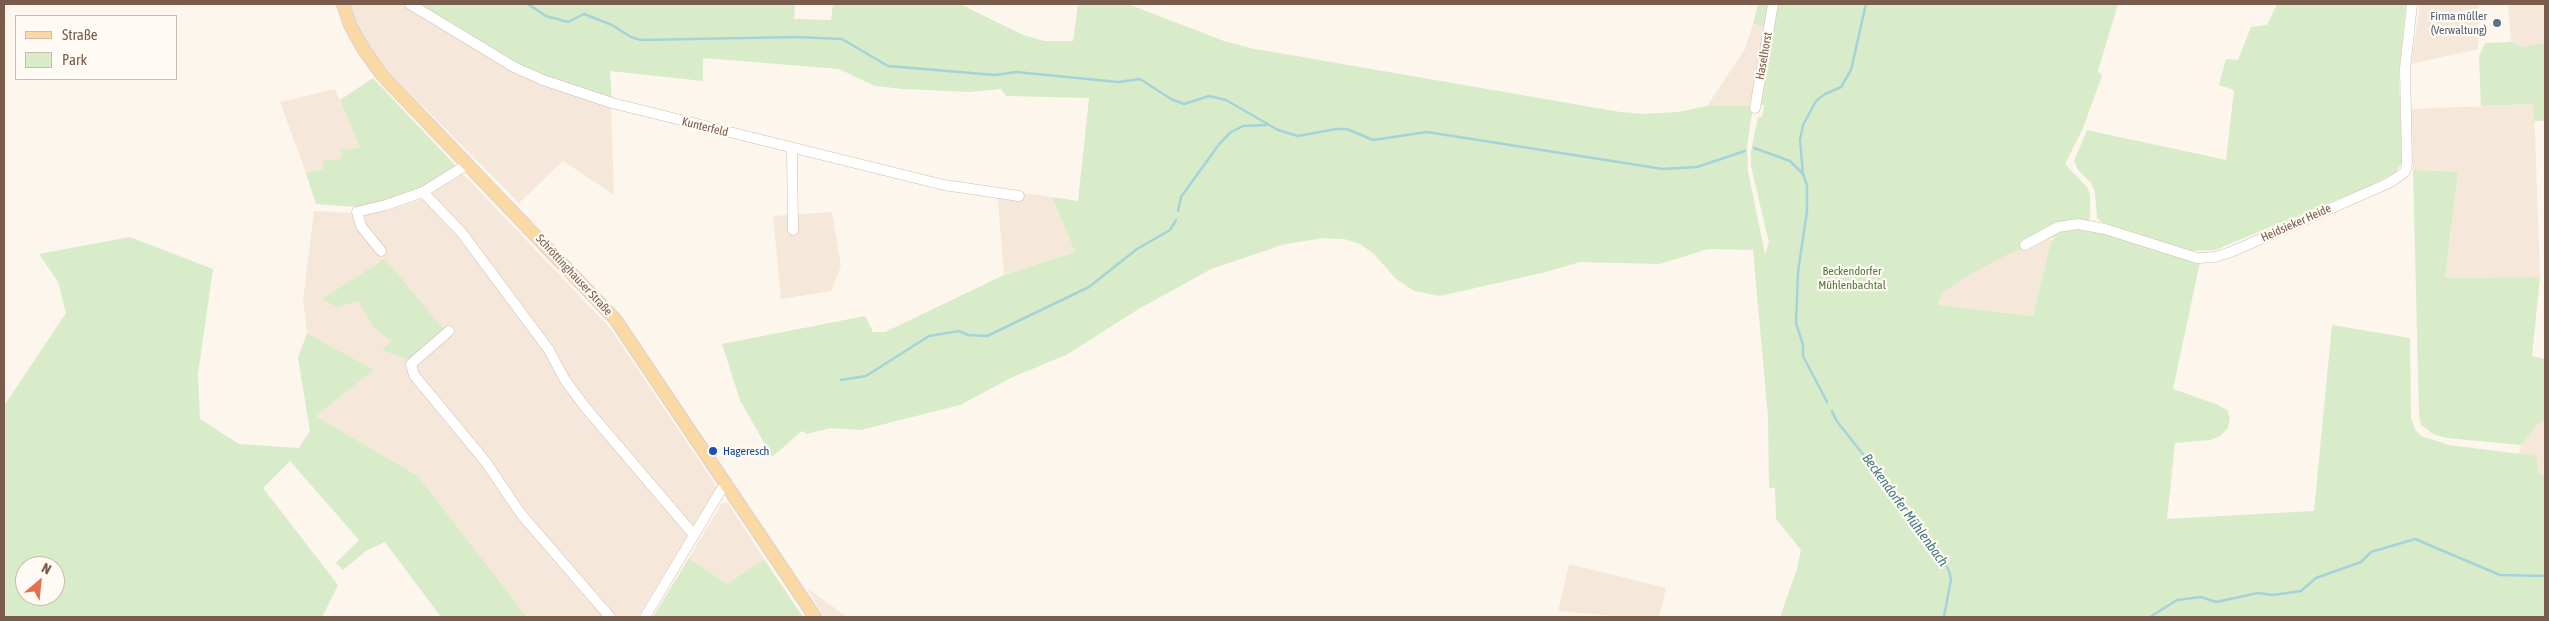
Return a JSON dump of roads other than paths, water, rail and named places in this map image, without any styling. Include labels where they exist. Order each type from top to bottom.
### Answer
[{"type":"main road","name":"Schröttinghauser Straße","points":[[343,4],[350,24],[364,50],[382,75],[615,319],[816,617]]},
{"type":"street","name":"Kunterfeld","points":[[410,4],[514,66],[543,80],[612,103],[944,186],[1019,196]]},
{"type":"street","name":"Haselhorst","points":[[1755,108],[1773,4]]},
{"type":"street","name":"Heidsieker Heide","points":[[2024,245],[2058,227],[2078,224],[2105,229],[2197,258],[2215,257],[2231,252],[2389,182],[2405,172],[2407,164],[2406,69],[2412,4]]},
{"type":"street","points":[[792,148],[793,230]]},
{"type":"street","points":[[381,251],[361,226],[356,212],[386,206],[423,192],[468,164]]},
{"type":"street","points":[[423,192],[462,233],[549,350],[565,380],[585,407],[694,535]]},
{"type":"street","points":[[449,331],[411,364],[414,375],[486,461],[521,514],[610,617]]},
{"type":"street","points":[[645,617],[722,490],[728,485]]},
{"type":"waterway","points":[[528,4],[546,16],[568,22],[584,14],[612,25],[631,37],[641,40],[796,37],[842,39],[888,66],[995,75],[1016,72],[1118,82],[1140,79],[1171,99],[1184,104],[1209,96],[1226,100],[1278,130],[1298,136],[1336,129],[1347,129],[1373,140],[1427,132],[1663,169],[1697,167],[1745,151]]},
{"type":"waterway","name":"Beckendorfer Mühlenbach","points":[[1827,402],[1803,356],[1803,345],[1796,323],[1798,272],[1807,211],[1807,185],[1803,174],[1800,140],[1803,125],[1816,101],[1825,94],[1841,87],[1851,70],[1866,4]]},
{"type":"waterway","points":[[1178,211],[1181,197],[1220,143],[1231,132],[1243,126],[1266,125]]},
{"type":"waterway","points":[[1754,148],[1790,161],[1803,174]]},
{"type":"waterway","points":[[841,380],[866,376],[929,336],[959,331],[968,335],[987,336],[1089,287],[1137,249],[1170,230],[1176,220]]},
{"type":"waterway","name":"Beckendorfer Mühlenbach","points":[[1832,411],[1836,420],[1938,550],[1951,579],[1944,617]]},
{"type":"waterway","points":[[2150,617],[2177,600],[2201,597],[2216,602],[2258,593],[2273,595],[2301,591],[2316,578],[2361,562],[2371,552],[2415,539],[2500,575],[2545,576]]},
{"type":"place","name":"Firma müller (Verwaltung)","points":[[2497,23]]},
{"type":"place","name":"Hageresch","points":[[713,451]]},
{"type":"park label","name":"Beckendorfer Mühlenbachtal","points":[[1852,278]]}]
